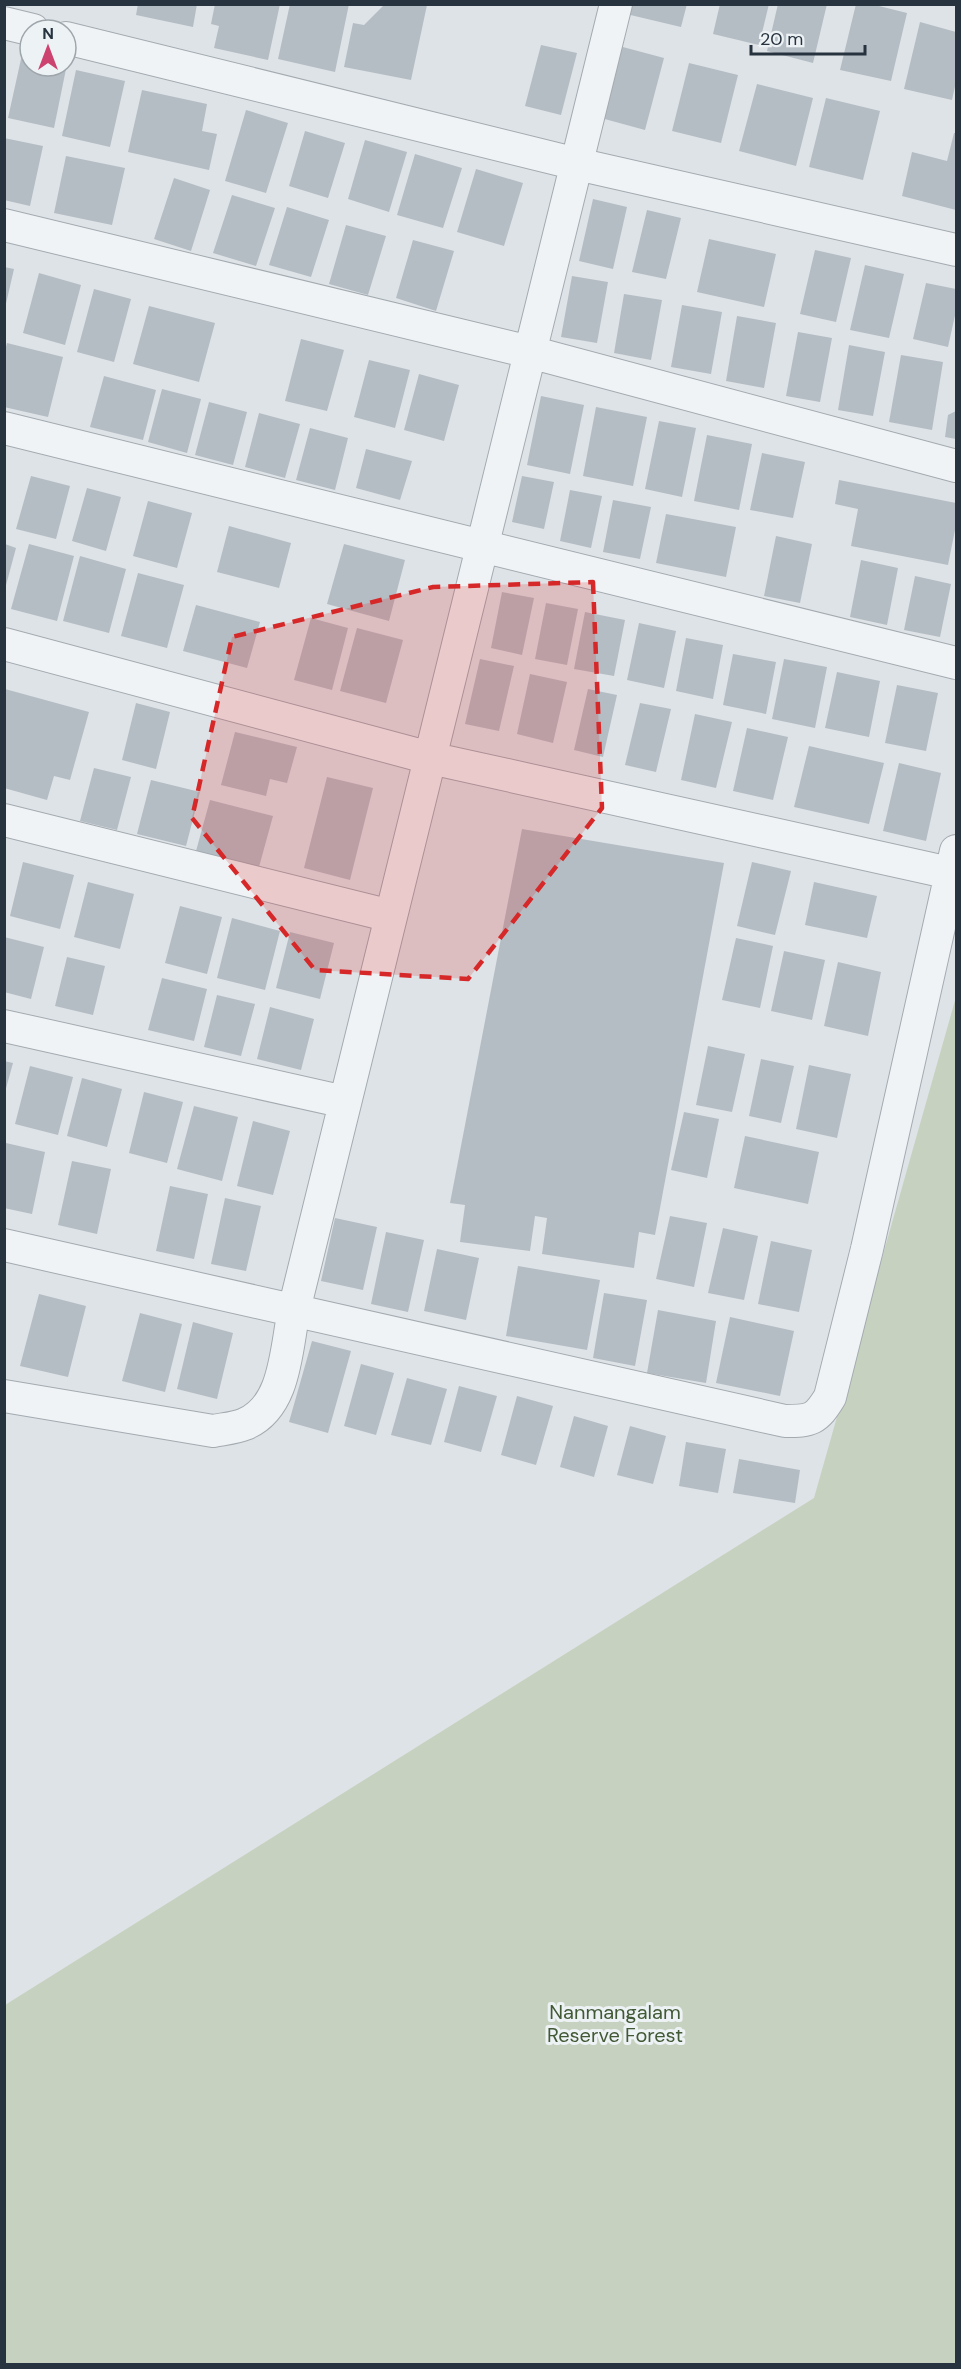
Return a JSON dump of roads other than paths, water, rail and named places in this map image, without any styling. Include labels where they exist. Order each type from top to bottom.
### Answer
[{"type":"street","points":[[4,1396],[213,1431],[245,1425],[266,1411],[279,1388],[294,1310],[616,4]]},
{"type":"street","points":[[78,41],[577,164],[957,250]]},
{"type":"street","points":[[4,225],[530,352],[957,466]]},
{"type":"street","points":[[4,428],[957,663]]},
{"type":"street","points":[[4,644],[430,758],[953,862],[867,1249],[830,1397],[820,1413],[808,1421],[785,1421],[4,1245]]},
{"type":"street","points":[[4,820],[391,916]]},
{"type":"street","points":[[4,1026],[345,1102]]},
{"type":"park label","name":"Nanmangalam Reserve Forest","points":[[615,2024]]}]
